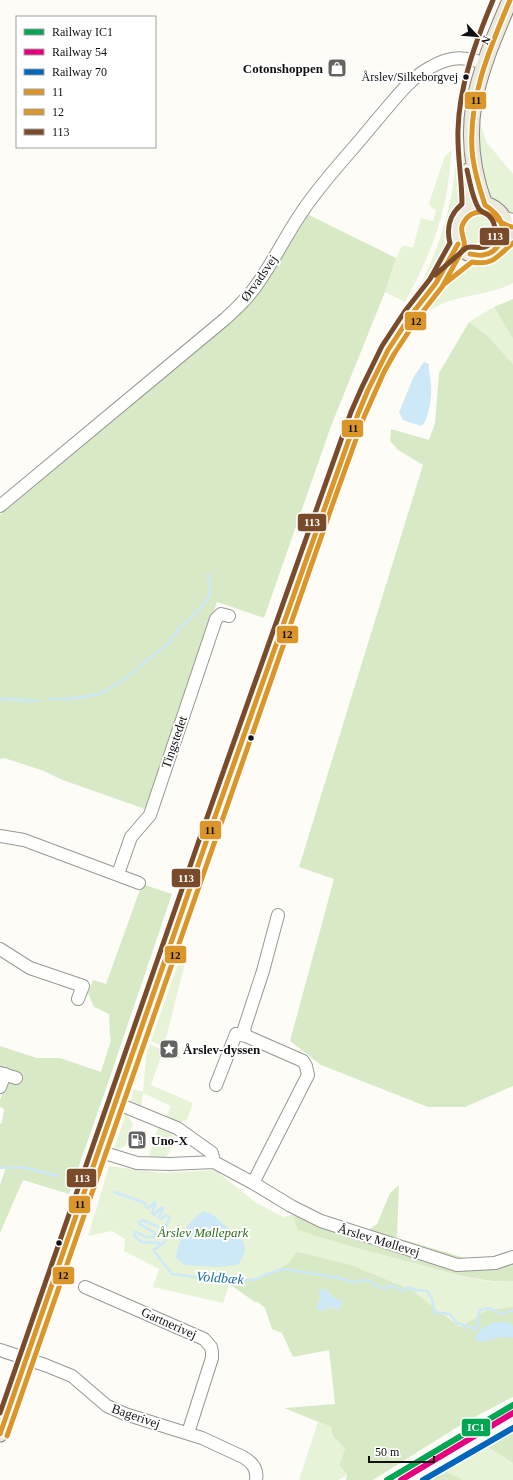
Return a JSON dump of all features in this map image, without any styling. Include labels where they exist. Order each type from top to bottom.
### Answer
[{"type":"main road","points":[[469,207],[469,181],[465,131],[467,105],[501,0]]},
{"type":"main road","points":[[485,205],[479,189],[471,146],[473,103],[481,62],[510,0]]},
{"type":"main road","points":[[474,205],[485,205],[495,209],[508,219],[506,229],[508,238],[497,250],[489,255],[480,256],[470,254],[458,244],[455,237],[456,223],[459,216],[469,207],[474,205]]},
{"type":"main road","points":[[0,1434],[211,828],[358,414],[388,350],[411,315],[436,283],[458,244]]},
{"type":"main road","points":[[436,283],[470,254]]},
{"type":"street","name":"Ørvadsvej","points":[[0,506],[225,319],[244,301],[258,284],[289,232],[315,193],[408,85],[429,68],[446,60],[460,58],[481,62]]},
{"type":"street","name":"Tingstedet","points":[[118,874],[131,837],[150,815],[216,619],[221,614],[229,616]]},
{"type":"street","points":[[0,836],[24,840],[139,883]]},
{"type":"street","points":[[246,1036],[244,1029],[263,971],[278,914]]},
{"type":"street","points":[[0,948],[30,968],[83,986],[78,999]]},
{"type":"street","points":[[216,1085],[236,1034],[246,1036],[303,1061],[306,1066],[308,1075],[253,1183]]},
{"type":"street","points":[[0,1087],[7,1075]]},
{"type":"street","name":"Årslev Møllevej","points":[[116,1103],[177,1128],[212,1153],[214,1162],[291,1206],[321,1221],[457,1265],[495,1263],[513,1257]]},
{"type":"street","points":[[98,1151],[137,1164],[214,1162]]},
{"type":"street","name":"Gartnerivej","points":[[85,1287],[191,1332],[208,1342],[212,1352],[212,1358],[188,1433]]},
{"type":"street","name":"Bagerivej","points":[[0,1350],[26,1358],[72,1376],[107,1406],[125,1414],[202,1438],[249,1460],[256,1471],[256,1480]]},
{"type":"green space","points":[[462,108],[462,138],[459,141],[458,119]]},
{"type":"green space","points":[[479,122],[487,143],[513,174],[513,217],[491,201],[473,143]]},
{"type":"green space","points":[[452,150],[443,211],[435,238],[405,302],[385,292],[396,258],[402,246],[413,247],[421,218],[433,221],[436,210],[432,208],[429,203],[445,156]]},
{"type":"green space","points":[[457,150],[464,154],[467,183],[461,207],[451,223],[452,239],[443,262],[408,307],[428,269],[442,232],[452,192]]},
{"type":"green space","points":[[485,213],[494,218],[498,224],[498,238],[494,244],[485,249],[477,249],[468,244],[464,238],[463,227],[468,218],[474,214]]},
{"type":"green space","points":[[307,214],[396,258],[385,292],[331,426],[264,618],[217,602],[145,809],[60,779],[44,771],[4,758],[0,759],[0,515],[231,323],[259,293]]},
{"type":"green space","points":[[513,239],[513,283],[491,291],[449,301],[422,315],[419,314],[438,288],[457,269],[474,260],[490,260],[499,255]]},
{"type":"green space","points":[[513,299],[513,339],[494,307]]},
{"type":"green space","points":[[494,307],[513,339],[513,364],[488,336],[469,322]]},
{"type":"green space","points":[[469,322],[488,336],[513,364],[513,1086],[465,1107],[428,1107],[321,1065],[290,1041],[334,879],[299,867],[423,465],[398,450],[390,441],[391,429],[429,440],[435,423],[439,373]]},
{"type":"green space","points":[[142,884],[172,894],[69,1194],[23,1180],[0,1233],[0,1185],[6,1167],[0,1167],[0,1124],[2,1123],[4,1109],[0,1107],[0,1100],[7,1081],[19,1074],[0,1067],[0,1046],[37,1058],[60,1058],[101,1072],[111,1040],[109,1014],[94,1007],[88,993],[93,980],[106,984]]},
{"type":"green space","points":[[185,944],[187,949],[185,963],[165,1042],[174,1046],[181,1059],[162,1054],[151,1085],[193,1103],[187,1120],[176,1123],[166,1118],[171,1106],[143,1093],[141,1108],[130,1103],[134,1089],[143,1092],[146,1056],[150,1044],[163,1050],[164,1047],[151,1041]]},
{"type":"green space","points":[[126,1113],[133,1124],[125,1146],[113,1152]]},
{"type":"green space","points":[[159,1125],[169,1130],[173,1135],[171,1147],[165,1158],[148,1158]]},
{"type":"green space","name":"Årslev Møllepark","points":[[109,1166],[163,1173],[215,1170],[255,1202],[283,1217],[292,1215],[298,1230],[356,1248],[463,1276],[489,1281],[513,1281],[513,1307],[487,1310],[462,1327],[437,1310],[412,1290],[351,1265],[289,1263],[255,1281],[233,1281],[229,1285],[223,1303],[153,1287],[159,1269],[124,1251],[125,1239],[112,1231],[88,1236]]},
{"type":"green space","points":[[399,1185],[397,1238],[479,1262],[513,1257],[513,1281],[489,1281],[476,1279],[370,1252],[298,1230],[292,1215],[339,1231],[363,1234],[377,1224],[390,1193]]},
{"type":"green space","points":[[297,1252],[351,1265],[412,1290],[461,1327],[487,1310],[513,1307],[513,1397],[467,1421],[373,1480],[346,1480],[347,1474],[339,1466],[345,1449],[333,1436],[331,1427],[284,1408],[335,1404],[329,1350],[293,1357],[282,1333],[272,1329],[265,1308],[229,1284],[233,1281],[255,1281],[289,1263]],"holes":[[[326,1290],[342,1303],[340,1308],[338,1309],[331,1307],[320,1311],[317,1308],[320,1297]]]},
{"type":"green space","points":[[318,1422],[331,1427],[333,1436],[345,1449],[339,1466],[347,1475],[338,1480],[299,1480]]},
{"type":"green space","points":[[513,1431],[513,1463],[486,1446]]},
{"type":"green space","points":[[486,1446],[513,1463],[513,1480],[464,1480],[445,1471]]},
{"type":"green space","points":[[445,1471],[464,1480],[431,1480]]},
{"type":"water","points":[[424,362],[429,364],[431,395],[428,414],[424,424],[421,426],[403,420],[399,412],[414,376]]},
{"type":"water","points":[[204,1211],[212,1214],[242,1240],[245,1250],[238,1265],[218,1267],[184,1265],[176,1258],[179,1244],[188,1225]]},
{"type":"water","points":[[323,1288],[333,1297],[343,1302],[340,1308],[338,1309],[331,1307],[320,1311],[317,1308],[320,1297],[318,1292]]},
{"type":"water","points":[[499,1322],[507,1322],[513,1326],[513,1338],[501,1337],[484,1342],[477,1341],[475,1338],[479,1331],[488,1325]]},
{"type":"waterway","points":[[49,699],[69,699],[99,694],[119,683],[133,672],[169,643],[179,629],[202,607],[210,595],[208,574]]},
{"type":"waterway","points":[[0,699],[38,701]]},
{"type":"waterway","name":"Voldbæk","points":[[0,1168],[22,1167],[59,1176]]},
{"type":"waterway","name":"Voldbæk","points":[[114,1192],[145,1203],[146,1207],[149,1208],[155,1202],[152,1212],[154,1215],[161,1208],[163,1208],[159,1217],[161,1219],[166,1215],[170,1217],[166,1226],[159,1227],[142,1220],[139,1223],[143,1227],[155,1233],[155,1237],[146,1237],[136,1232],[134,1236],[142,1242],[159,1243],[159,1247],[154,1249],[154,1251],[172,1274],[210,1279],[249,1280],[257,1279],[264,1275],[284,1269],[339,1278],[352,1282],[368,1280],[380,1288],[385,1288],[392,1285],[403,1291],[408,1287],[416,1290],[427,1291],[432,1299],[434,1312],[450,1314],[457,1323],[475,1329],[478,1326],[477,1319],[480,1310],[490,1308],[501,1314],[513,1310]]},
{"type":"waterway","points":[[159,1246],[165,1242],[164,1231],[166,1226]]},
{"type":"rail line","name":"IC1","points":[[387,1480],[513,1405]]},
{"type":"rail line","name":"54","points":[[401,1480],[513,1413]]},
{"type":"rail line","name":"70","points":[[423,1480],[513,1428]]},
{"type":"transit line","name":"113","points":[[0,1413],[204,826],[351,412],[382,346],[405,311],[430,279],[450,243],[448,232],[450,222],[454,212],[462,204],[458,139],[459,113],[462,96],[465,80],[480,31],[493,0]]},
{"type":"transit line","name":"11","points":[[485,205],[477,177],[472,149],[474,110],[477,91],[488,54],[510,0]]},
{"type":"transit line","name":"113","points":[[435,275],[466,248],[479,248],[487,246],[491,244],[495,236],[495,228],[492,219],[480,210],[477,205],[467,170]]},
{"type":"transit line","name":"11","points":[[470,254],[481,255],[489,253],[498,246],[502,235],[499,218],[485,205]]},
{"type":"transit line","name":"12","points":[[7,1436],[364,417],[384,372],[394,354],[417,319],[442,287],[464,247],[462,226],[466,219],[472,214],[483,212],[512,227]]},
{"type":"transit line","name":"12","points":[[443,285],[472,262],[479,263],[491,261],[513,243]]},
{"type":"transit line","name":"11","points":[[0,1434],[211,828],[358,414],[388,350],[411,315],[436,283],[458,244]]},
{"type":"place","name":"Cotonshoppen","points":[[337,68]]},
{"type":"place","name":"Årslev/Silkeborgvej","points":[[466,77]]},
{"type":"place","name":"Årslev-dyssen","points":[[169,1049]]},
{"type":"place","name":"Uno-X","points":[[137,1140]]}]
